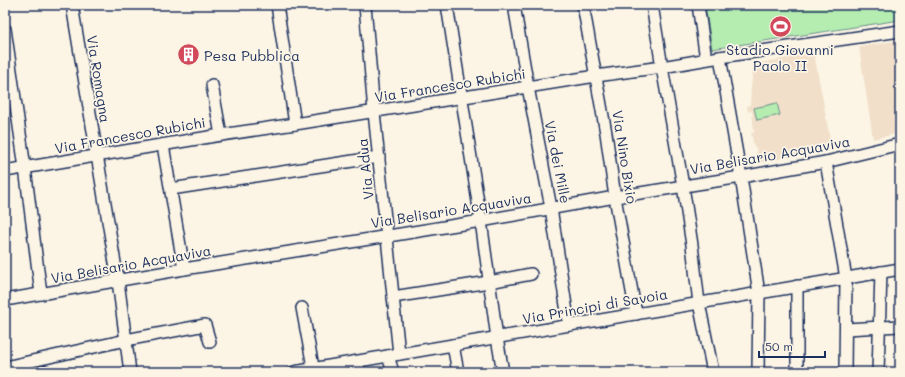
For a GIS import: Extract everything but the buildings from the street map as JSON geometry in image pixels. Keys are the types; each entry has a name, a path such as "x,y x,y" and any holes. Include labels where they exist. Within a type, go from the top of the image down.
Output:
{"street":[{"name":"Via Romagna","path":"72,5 118,281 130,372"},
{"path":"277,5 295,124"},
{"name":"Via Adua","path":"365,5 392,297 393,372"},
{"path":"447,5 503,372"},
{"name":"Via dei Mille","path":"514,5 551,208 570,325"},
{"name":"Via Nino Bixio","path":"583,5 636,314"},
{"path":"652,5 683,186 699,303 713,372"},
{"path":"698,5 706,59"},
{"path":"5,29 41,294"},
{"name":"Via Francesco Rubichi","path":"5,171 221,135 596,76 900,31"},
{"path":"720,57 759,293 758,372"},
{"path":"212,85 221,135"},
{"name":"Via Belisario Acquaviva","path":"5,300 741,177 826,162 900,144"},
{"path":"163,145 184,269"},
{"path":"171,189 379,157"},
{"path":"826,162 846,278 845,372"},
{"name":"Via Principi di Savoia","path":"294,372 358,367 393,355 900,269"},
{"path":"878,372 881,272"},
{"path":"392,297 530,274"},
{"path":"797,286 797,372"},
{"path":"302,308 313,370"},
{"path":"5,367 126,340 205,325 210,342"},
{"path":"846,330 900,326"},
{"path":"453,345 458,372"}],"shaded area":[{"path":"900,40 900,133 873,139 859,47"},
{"path":"814,53 832,149 757,163 756,147 754,147 751,133 754,133 752,111 748,112 747,106 750,105 754,64"}],"green space":[{"name":"Stadio Giovanni Paolo II","path":"705,5 900,5 900,20 712,49"},
{"path":"777,103 780,115 757,120 754,108"}],"place":[{"name":"Stadio Giovanni Paolo II","path":"780,27"},
{"name":"Pesa Pubblica","path":"188,55"}]}
